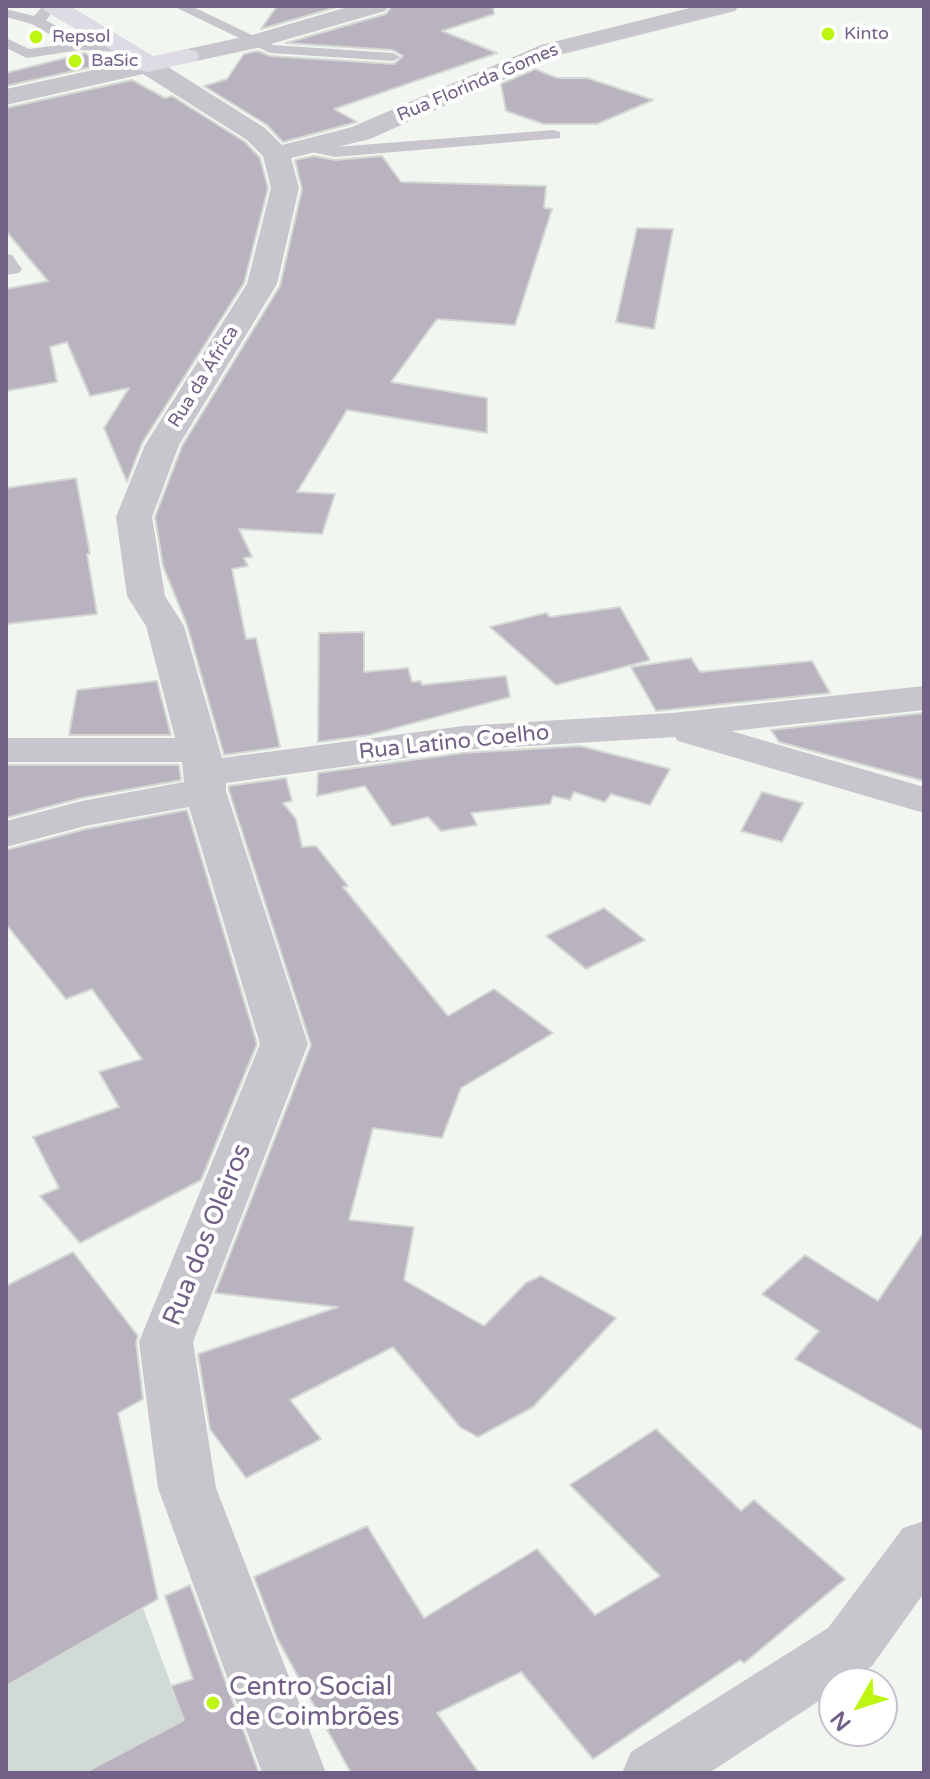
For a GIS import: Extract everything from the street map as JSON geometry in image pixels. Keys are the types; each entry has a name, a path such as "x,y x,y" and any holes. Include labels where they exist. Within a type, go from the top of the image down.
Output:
{"main road":[{"path":"97,6 143,40 148,65 187,56"},
{"path":"47,11 187,56"}],"street":[{"path":"187,56 257,41 377,6"},
{"name":"Rua Florinda Gomes","path":"276,154 361,133 550,50 727,6"},
{"path":"6,97 148,65 256,134 276,154"},
{"name":"Rua da África","path":"203,771 165,626 146,596 134,517 162,445 262,284 285,188 276,154"},
{"name":"Rua Latino Coelho","path":"6,834 82,814 203,771 463,738 672,725 924,698"},
{"path":"672,725 924,800"},
{"path":"6,750 203,771"},
{"name":"Rua dos Oleiros","path":"203,771 284,1044 166,1342 187,1488 294,1773"},
{"path":"654,1773 850,1647 924,1546"}],"lane":[{"path":"180,6 270,49 393,57"},
{"path":"6,13 47,11 80,46"},
{"path":"6,42 27,54 143,40"},
{"path":"308,147 335,152 554,135"},
{"path":"6,259 13,269 6,270"}],"shaded area":[{"path":"143,1608 184,1720 84,1773 6,1773 6,1680"}],"building":[{"path":"277,6 340,6 261,29"},
{"path":"392,6 493,6 494,14 442,31 497,53 334,109 357,122 283,142 267,125 204,86 227,79 244,54 258,51 270,56 394,64 403,56 393,50 286,43 386,14"},
{"path":"85,53 105,64 6,86 6,73"},
{"path":"535,69 557,78 587,78 653,100 597,124 544,124 506,111 501,84"},
{"path":"132,80 165,98 172,96 245,142 260,158 268,188 244,283 142,443 127,482 104,428 129,388 90,396 67,342 50,347 57,382 6,391 6,289 48,281 6,231 6,108"},
{"path":"314,156 335,160 382,156 401,182 546,186 544,208 552,209 515,325 437,319 391,382 487,398 487,433 347,410 297,492 335,494 322,534 239,529 252,557 244,558 248,566 232,569 246,639 256,638 280,747 224,755 187,625 163,566 155,517 182,446 280,286 302,189 295,160"},
{"path":"637,228 673,229 654,329 616,322"},
{"path":"76,478 97,614 6,624 6,488"},
{"path":"620,607 650,660 556,685 490,627 546,613 550,617"},
{"path":"364,632 364,672 408,668 412,682 421,681 422,685 506,676 510,697 369,735 318,742 319,633"},
{"path":"691,658 700,672 812,661 830,693 656,711 631,667"},
{"path":"157,681 171,735 69,735 77,690"},
{"path":"924,713 924,781 779,742 771,730"},
{"path":"580,746 670,769 650,805 611,794 605,802 574,792 570,800 553,796 550,804 471,813 477,825 441,831 428,817 392,826 365,786 317,796 318,773 463,753"},
{"path":"6,765 179,765 181,780 81,798 6,818"},
{"path":"286,778 292,801 283,803 296,819 302,847 316,846 348,886 343,887 448,1016 494,989 553,1033 461,1088 442,1138 373,1128 349,1220 414,1227 404,1280 484,1326 526,1283 541,1276 616,1318 533,1407 478,1437 460,1427 393,1347 290,1400 321,1439 246,1478 210,1429 198,1354 338,1307 215,1293 311,1045 229,791 229,786"},
{"path":"762,792 803,803 782,842 741,831"},
{"path":"187,810 257,1044 201,1180 80,1243 40,1196 59,1188 33,1137 119,1107 99,1072 142,1059 92,989 66,999 6,924 6,850 86,829"},
{"path":"604,908 645,940 586,969 546,936"},
{"path":"924,1232 924,1431 795,1359 819,1331 762,1294 805,1255 878,1301"},
{"path":"73,1252 138,1336 136,1342 143,1399 118,1413 158,1599 6,1686 6,1286"},
{"path":"656,1429 741,1511 754,1500 845,1579 744,1663 740,1660 593,1759 521,1672 437,1713 479,1773 351,1773 277,1638 254,1577 367,1526 424,1618 537,1549 595,1615 660,1576 570,1485"},
{"name":"Centro Social de Coimbrões","path":"190,1585 259,1773 84,1773 184,1720 171,1686 193,1679 165,1596"}],"place":[{"name":"Kinto","path":"828,34"},
{"name":"Repsol","path":"36,37"},
{"name":"BaSic","path":"75,61"},
{"name":"Centro Social de Coimbrões","path":"213,1703"}]}
